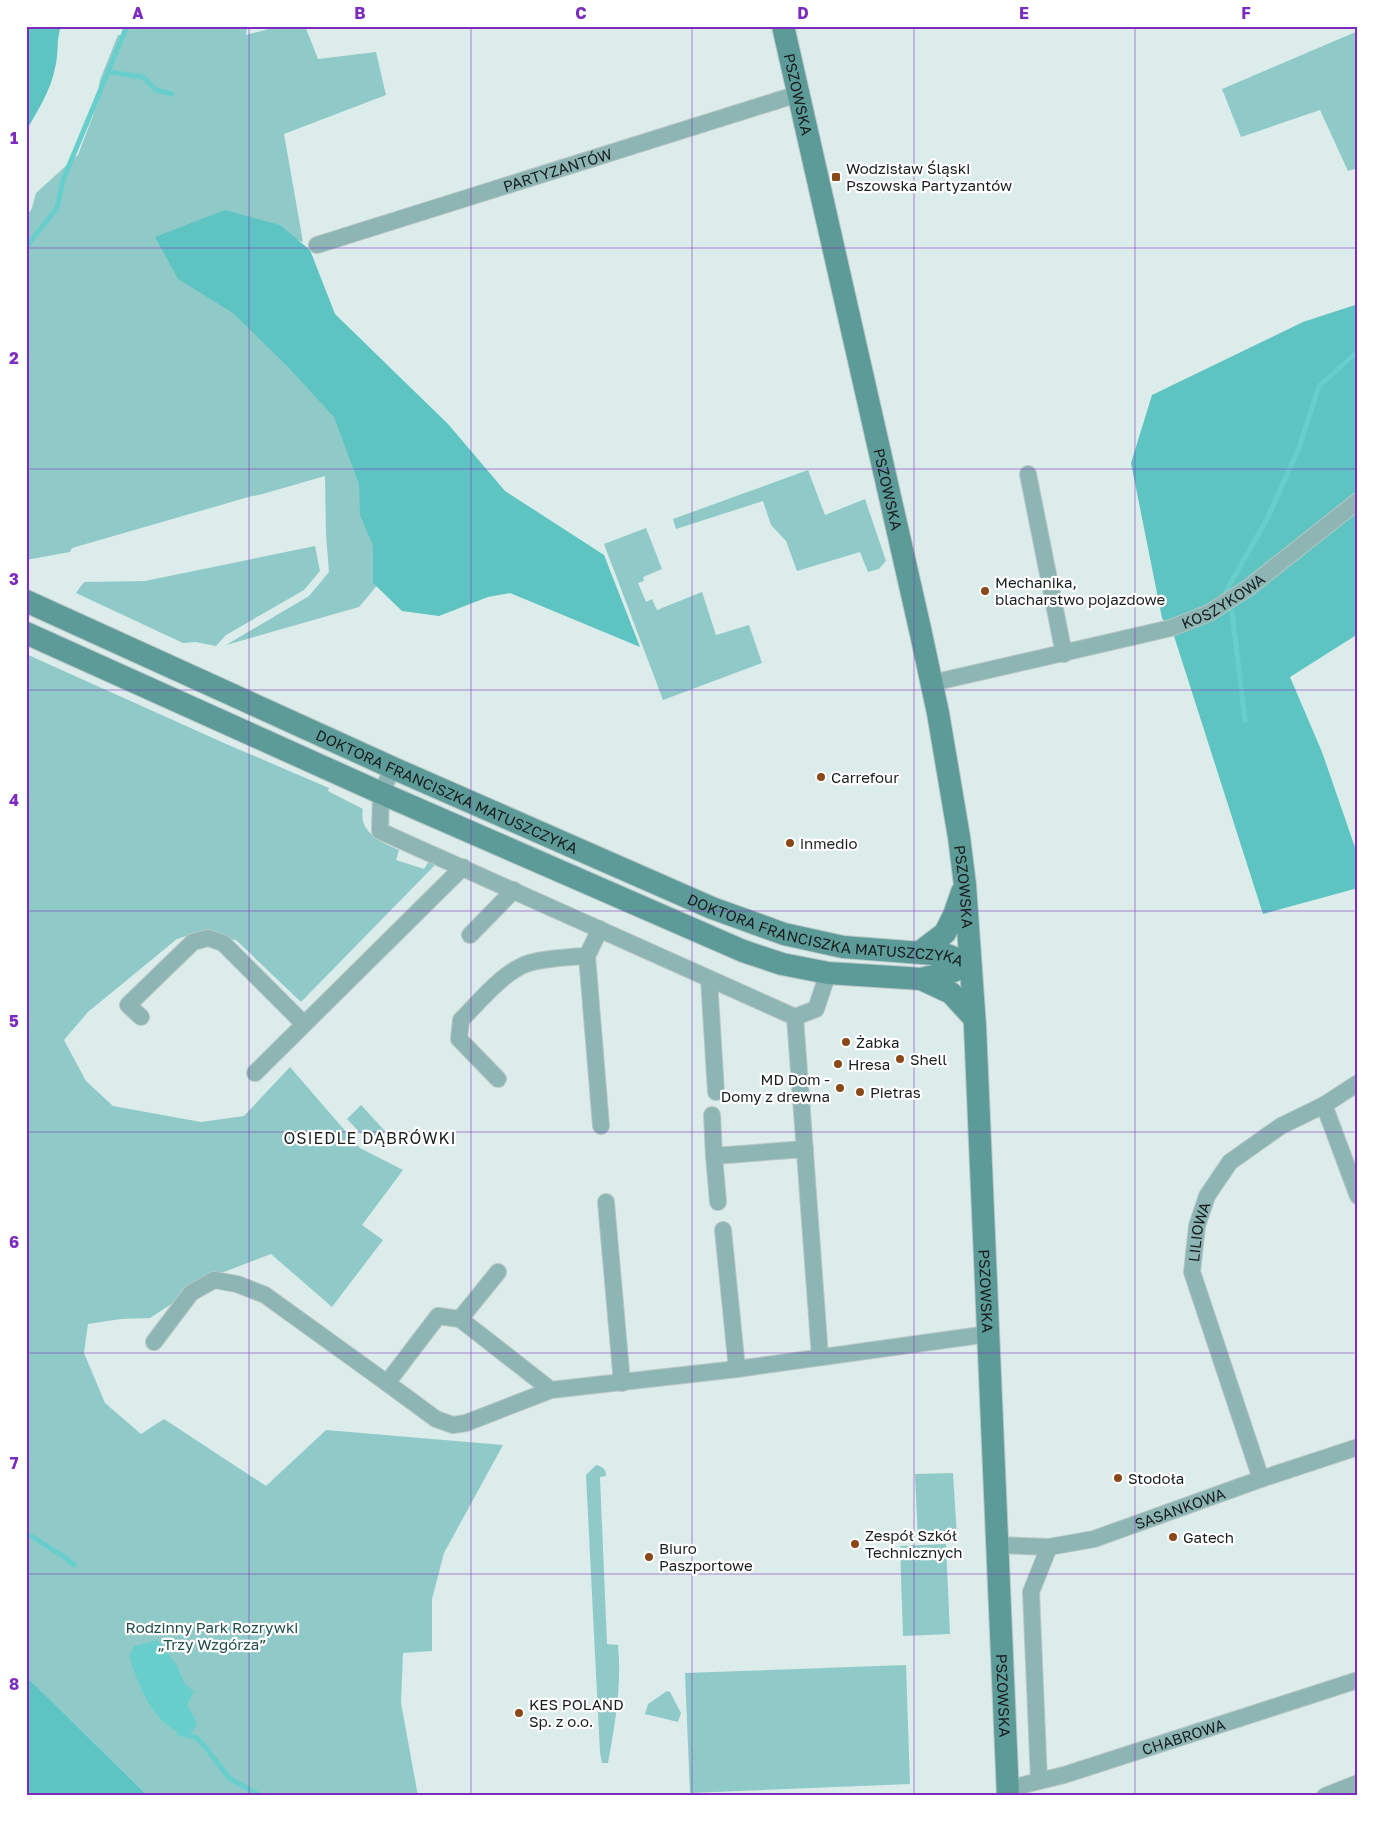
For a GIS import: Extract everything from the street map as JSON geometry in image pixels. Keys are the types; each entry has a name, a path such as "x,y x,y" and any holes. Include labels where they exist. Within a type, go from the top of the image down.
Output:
{"main road":[{"name":"PSZOWSKA","path":"783,26 932,683 959,837 965,885 974,1018 1008,1792"},
{"name":"DOKTORA FRANCISZKA MATUSZCZYKA","path":"26,602 393,768 712,908 775,931 843,947 947,954 970,964"},
{"name":"DOKTORA FRANCISZKA MATUSZCZYKA","path":"26,633 381,793 743,951 782,964 828,973 921,979 951,972 970,964"},
{"path":"920,952 945,933 965,885"},
{"path":"921,979 951,993 974,1018"}],"street":[{"name":"PARTYZANTÓW","path":"317,245 798,94"},
{"path":"1028,474 1064,654"},
{"name":"KOSZYKOWA","path":"932,683 1171,628 1209,613 1248,588 1358,501"},
{"path":"393,768 381,793 380,831 795,1017 816,1009 828,973"},
{"path":"255,1073 463,867"},
{"path":"470,935 514,890"},
{"path":"600,929 587,956 600,1126"},
{"path":"140,1017 128,1005 193,942 208,938 223,943 304,1024"},
{"path":"498,1079 459,1039 461,1020 508,975 528,964 548,959 587,956"},
{"path":"709,979 716,1092"},
{"path":"795,1017 820,1357"},
{"name":"LILIOWA","path":"1261,1479 1192,1272 1197,1226 1207,1196 1230,1162 1281,1126 1324,1105 1358,1083"},
{"path":"1324,1105 1358,1196"},
{"path":"712,1115 718,1202"},
{"path":"714,1156 805,1149"},
{"path":"606,1202 622,1383"},
{"path":"723,1230 737,1369"},
{"path":"460,1319 498,1272"},
{"path":"154,1342 191,1293 214,1280 237,1284 265,1295 436,1419 454,1425 466,1423 551,1390 737,1369 988,1334"},
{"path":"387,1384 438,1316 460,1319 551,1390"},
{"name":"SASANKOWA","path":"997,1545 1049,1547 1094,1539 1261,1479 1358,1447"},
{"path":"1039,1781 1031,1592 1049,1547"},
{"name":"CHABROWA","path":"1008,1792 1358,1680"},
{"path":"1325,1796 1358,1783"}],"green space":[{"path":"129,26 247,26 246,35 280,26 305,26 318,59 376,52 386,95 284,134 303,242 229,217 189,261 334,406 348,432 379,547 380,582 359,607 226,645 309,596 329,572 325,476 72,548 70,552 26,560 26,217 32,208 36,193 78,155 94,113 100,80 118,35 125,35"},
{"path":"1358,31 1358,168 1348,171 1320,110 1241,137 1222,89"},
{"path":"808,470 825,515 865,499 886,561 879,569 868,572 860,552 797,571 786,541 771,525 763,501 676,529 673,519"},
{"path":"646,528 662,569 643,577 644,581 638,583 646,602 652,599 657,610 702,592 716,635 749,625 762,663 663,700 604,544"},
{"path":"315,546 320,571 304,590 226,635 216,646 196,642 183,643 76,593 84,582 145,581"},
{"name":"Rodzinny Park Rozrywki „Trzy Wzgórza”","path":"26,654 329,788 328,791 363,809 362,817 367,830 378,840 399,850 396,860 424,869 429,861 436,864 301,1002 236,940 208,936 207,930 205,930 177,939 88,1012 64,1040 86,1081 113,1106 201,1122 244,1116 290,1067 360,1148 403,1170 362,1225 383,1240 332,1307 271,1254 216,1275 150,1318 121,1319 88,1324 84,1353 105,1403 141,1434 164,1419 266,1486 326,1430 503,1445 444,1553 432,1599 432,1651 403,1653 401,1703 418,1796 148,1796 31,1681 26,1681"},
{"path":"361,1105 385,1131 371,1144 347,1119"},
{"path":"596,1465 604,1469 606,1474 606,1476 600,1477 607,1644 618,1645 619,1660 617,1704 608,1763 602,1763 600,1753 586,1475"},
{"path":"953,1473 957,1537 918,1539 915,1474"},
{"path":"946,1544 950,1634 903,1636 900,1546"},
{"path":"906,1665 910,1784 690,1793 685,1673"},
{"path":"667,1691 670,1692 681,1713 678,1722 645,1714 648,1704"}],"shaded area":[{"path":"26,26 61,26 53,76 43,101 26,131"},
{"path":"225,210 280,225 310,250 335,314 448,424 505,491 604,555 640,647 510,593 488,597 439,616 402,611 373,583 373,546 360,515 359,484 334,417 286,365 233,313 178,279 155,237"},
{"path":"1358,304 1358,634 1290,677 1322,752 1358,856 1358,888 1263,914 1174,636 1162,618 1131,463 1152,395 1303,322"},
{"path":"157,1640 177,1665 184,1683 194,1692 187,1705 197,1723 194,1730 189,1734 177,1731 157,1715 149,1704 132,1666 129,1655 135,1646"},
{"path":"26,1681 31,1681 148,1796 26,1796"}],"waterway":[{"path":"26,247 57,208 63,180 127,26"},
{"path":"109,72 143,77 156,90 172,94"},
{"path":"1226,591 1267,519 1299,448 1319,386 1358,351"},
{"path":"1232,612 1245,720"},
{"path":"26,1533 74,1565"},
{"path":"179,1733 197,1738 229,1778 261,1796"}],"place":[{"name":"Wodzisław Śląski Pszowska Partyzantów","path":"836,177"},
{"name":"Mechanika, blacharstwo pojazdowe","path":"985,591"},
{"name":"Carrefour","path":"821,777"},
{"name":"inmedio","path":"790,843"},
{"name":"Żabka","path":"846,1042"},
{"name":"Shell","path":"900,1059"},
{"name":"Hresa","path":"838,1064"},
{"name":"MD Dom - Domy z drewna","path":"840,1088"},
{"name":"Pietras","path":"860,1092"},
{"name":"Stodoła","path":"1118,1478"},
{"name":"Gatech","path":"1173,1537"},
{"name":"Zespół Szkół Technicznych","path":"855,1544"},
{"name":"Biuro Paszportowe","path":"649,1557"},
{"name":"KES POLAND Sp. z o.o.","path":"519,1713"}],"district":[{"name":"OSIEDLE DĄBRÓWKI","path":"370,1138"}]}
